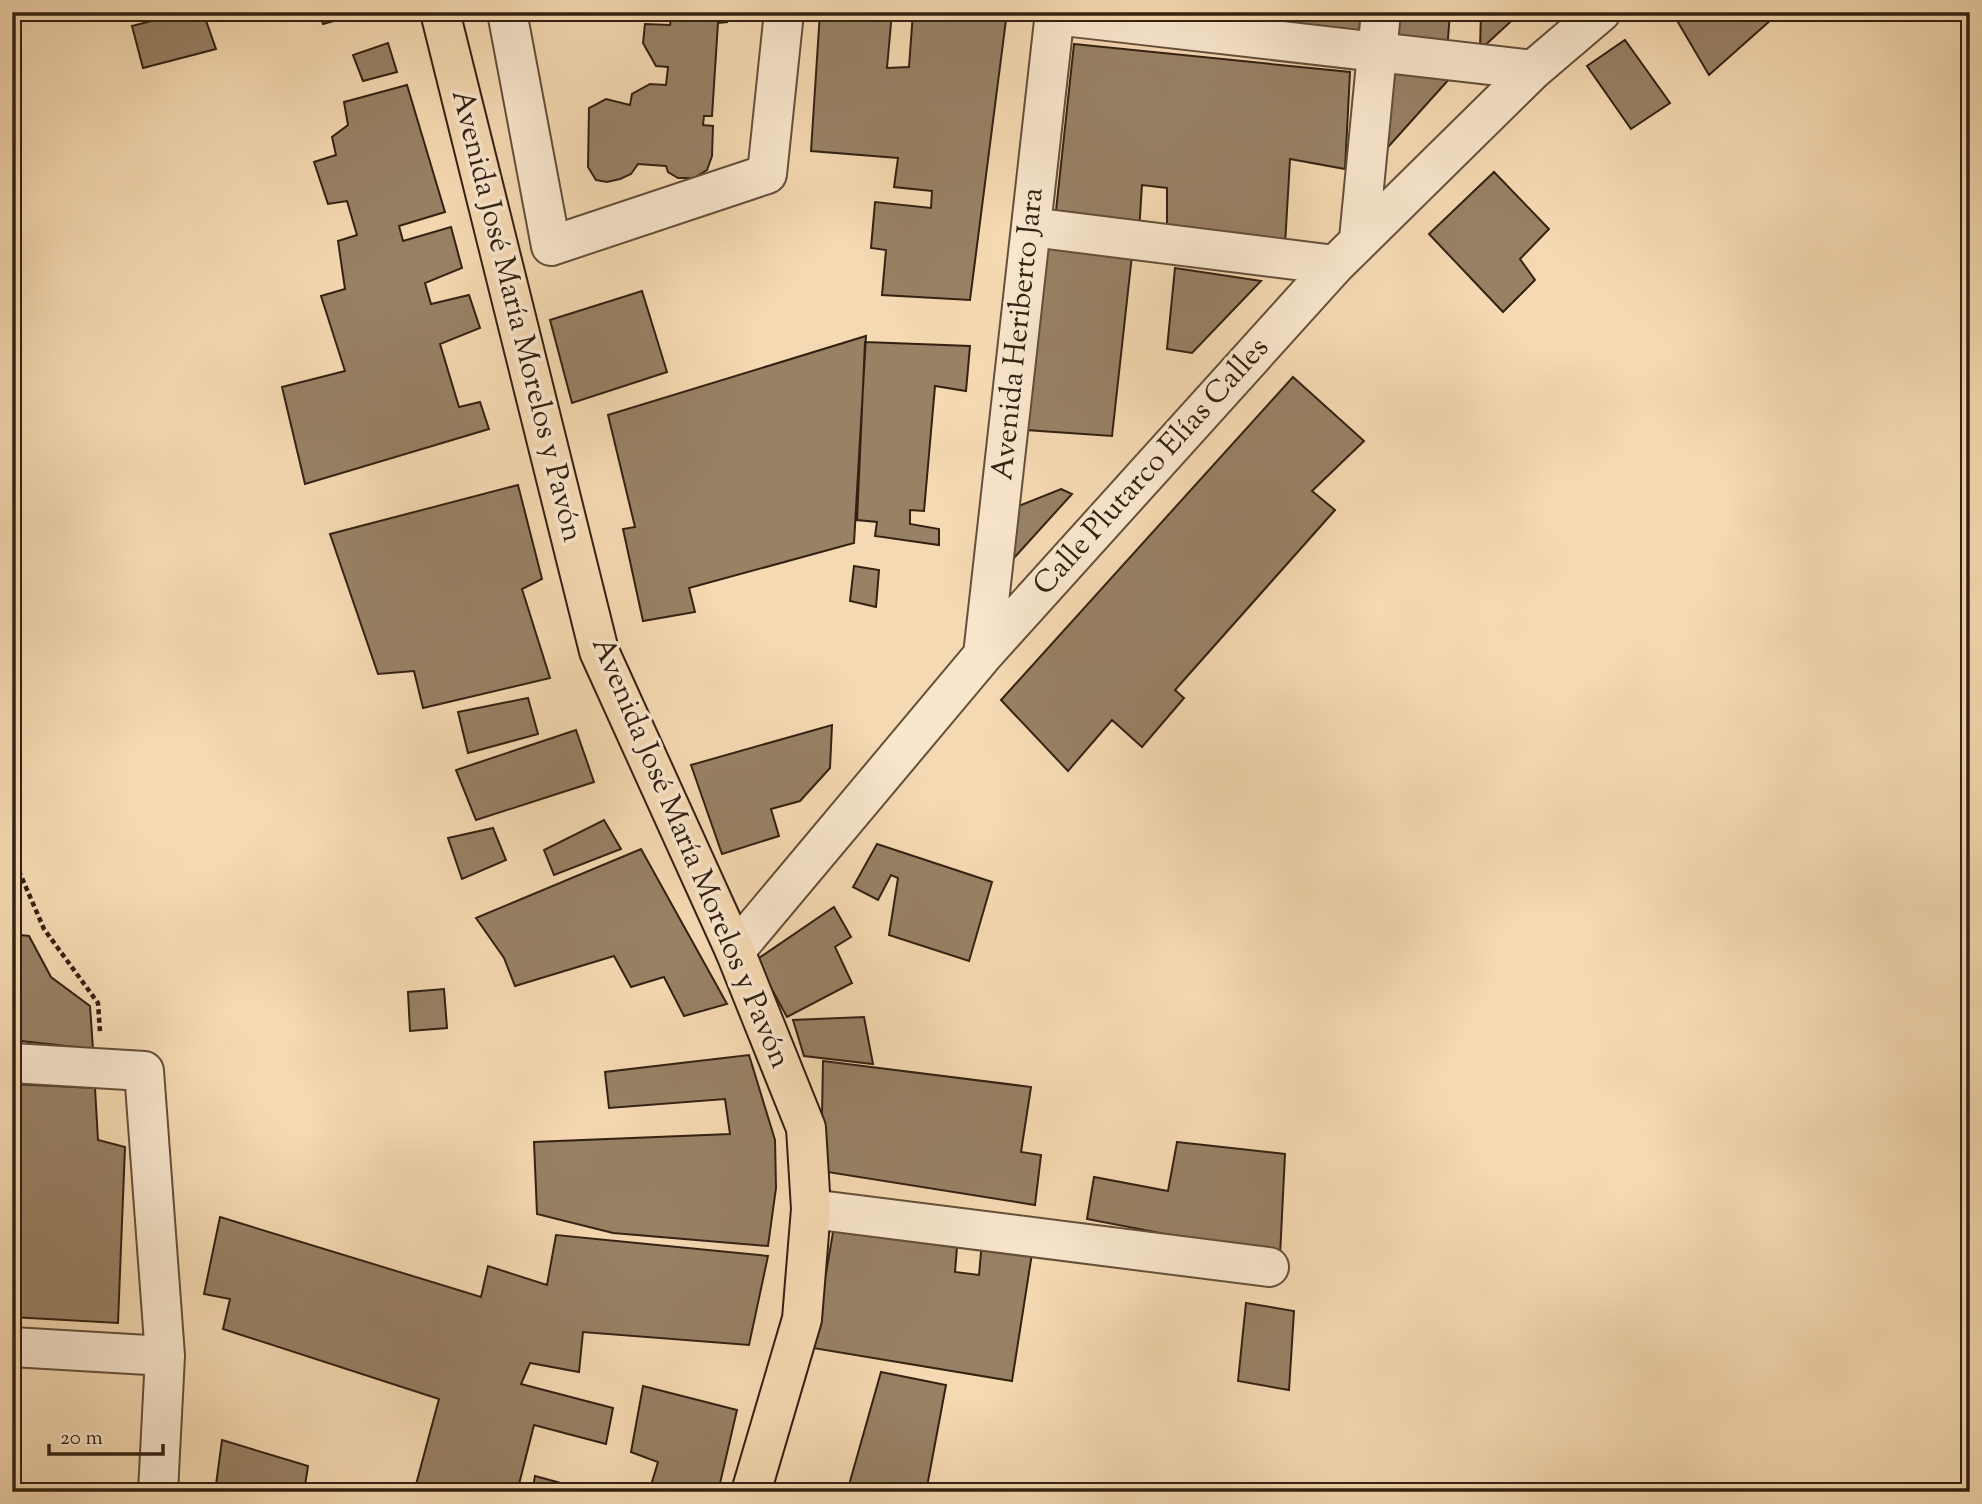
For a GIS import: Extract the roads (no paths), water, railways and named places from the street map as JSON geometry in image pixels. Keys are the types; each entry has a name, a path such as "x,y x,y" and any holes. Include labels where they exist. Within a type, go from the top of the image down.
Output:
{"main road":[{"name":"Avenida José María Morelos y Pavón","path":"440,12 599,651 735,951 806,1128 811,1209 802,1319 751,1492"}],"street":[{"path":"507,12 551,246 767,174 784,12"},
{"path":"1031,227 1347,252 1381,12"},
{"name":"Calle Plutarco Elías Calles","path":"735,951 983,655 1347,252 1533,70 1601,12"},
{"path":"1055,13 1533,70"},
{"name":"Avenida Heriberto Jara","path":"983,655 1055,13"},
{"path":"12,1063 144,1071 165,1356 158,1492"},
{"path":"811,1209 1269,1267"},
{"path":"12,1348 165,1356"}]}
